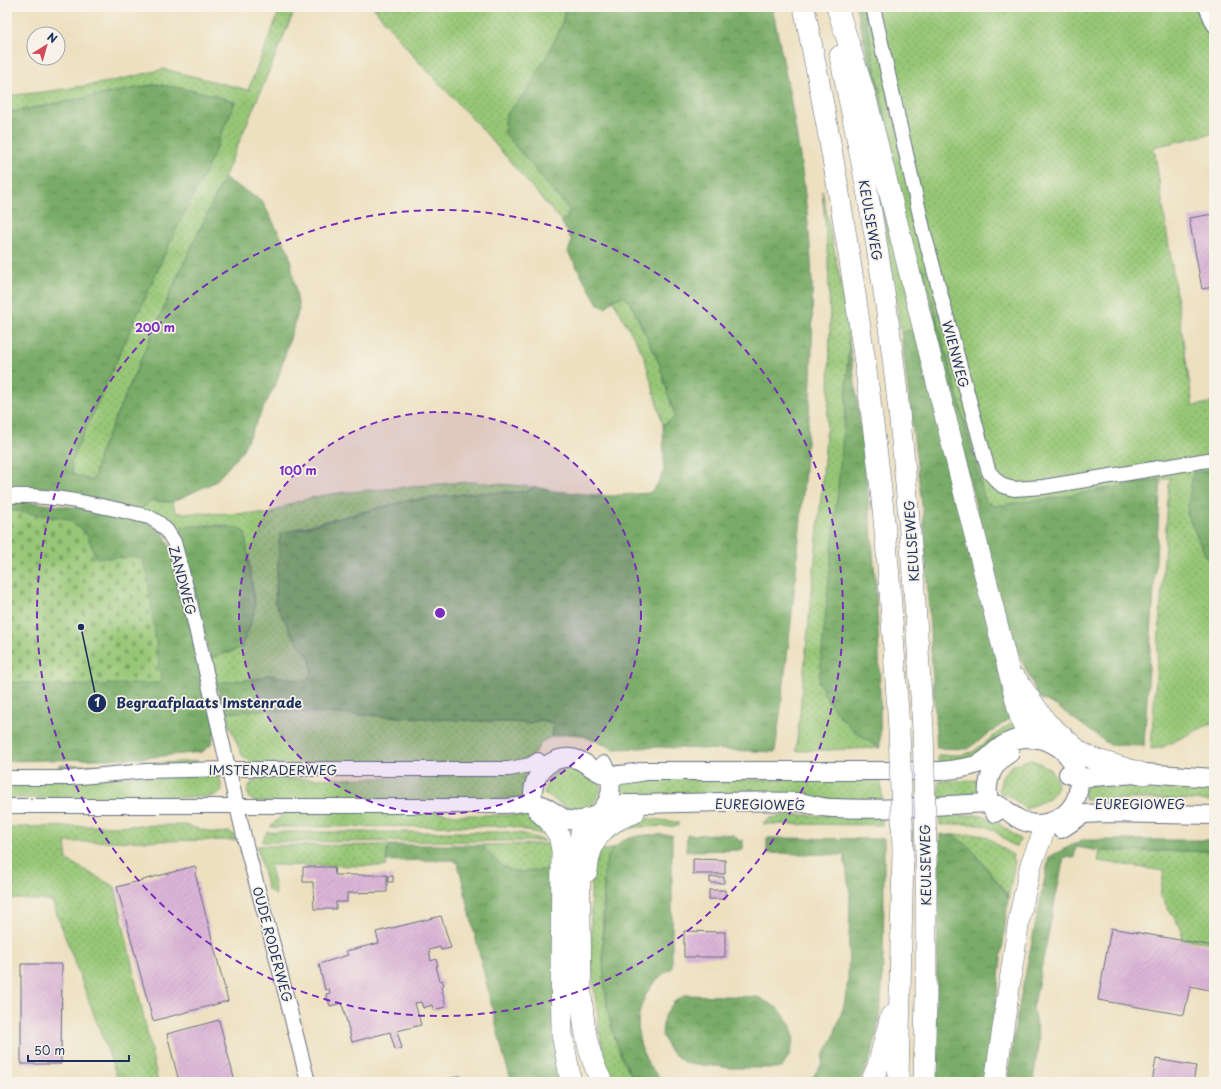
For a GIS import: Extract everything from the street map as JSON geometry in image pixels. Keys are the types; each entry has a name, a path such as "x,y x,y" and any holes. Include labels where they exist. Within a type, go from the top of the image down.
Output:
{"highway":[{"name":"KEULSEWEG","path":"804,7 828,120 847,238 876,449 890,602 899,729 903,851 898,1082"},
{"name":"KEULSEWEG","path":"829,7 852,115 875,236 892,350 909,517 923,729 926,850 926,996 924,1082"},
{"path":"837,7 867,102 1020,716 1026,729 1033,738"},
{"path":"1009,669 1046,722 1080,752 1092,758 1144,774"},
{"path":"579,894 587,879 590,852 602,832 619,818 634,813"},
{"path":"542,814 559,836 562,850 560,966 562,1034 571,1082"},
{"path":"595,815 583,826 579,840 579,894 583,1012 590,1053 602,1082"},
{"path":"1019,920 1035,880 1049,826"},
{"path":"995,1082 1019,920 1016,877 1049,826"},
{"path":"871,1082 877,1069 901,981"}],"main road":[{"path":"1033,738 1055,745 1072,771 1077,795 1049,826 1008,827 993,809 988,782 992,762 1010,741 1033,738"},
{"path":"538,760 553,749 571,746 589,751 606,769 611,782 610,798 595,815 578,821 567,820 550,808 542,814 533,795 536,780 544,767 557,759 565,758 581,760 600,773 606,769 646,771 941,771 992,762 1008,754 1030,748 1046,752 1059,760 1072,771"},
{"name":"EUREGIOWEG","path":"1072,771 1082,766 1144,774 1214,778"},
{"path":"1049,826 1036,815 1054,808 1062,801 1068,788 1072,771"},
{"name":"EUREGIOWEG","path":"595,815 612,805 622,804 799,802 832,808 943,807 988,812 993,809"},
{"name":"EUREGIOWEG","path":"1049,826 1088,803 1214,804"},
{"path":"634,813 799,812 832,808"},
{"name":"EUREGIOWEG","path":"1049,826 1084,814 1214,815"}],"street":[{"name":"WIENWEG","path":"873,7 924,233 984,459 992,477 1008,488 1043,487 1214,460"},
{"path":"1206,7 1214,25"},
{"name":"ZANDWEG","path":"7,496 39,496 80,501 149,518 159,523 167,531 174,542 189,598 238,806"},
{"name":"IMSTENRADERWEG","path":"7,778 70,778 146,771 229,769 509,769 530,765 538,760"},
{"path":"7,806 507,806 542,814"},
{"name":"OUDE RODERWEG","path":"238,806 246,845 276,952 308,1082"}],"green space":[{"path":"281,7 296,7 224,178 175,282 99,455 95,475 91,481 72,474 71,465 76,450 179,223 207,169 235,102 210,94 157,84 7,113 7,96 109,82 164,69 248,90"},
{"path":"373,7 567,7 559,32 531,85 506,115 504,132 569,210 567,218 561,221 483,130 416,59"},
{"path":"567,7 772,7 800,155 812,276 810,400 806,462 794,591 775,752 658,747 614,749 581,735 568,734 551,737 554,723 540,720 530,723 500,722 261,710 224,713 216,683 257,679 268,675 306,681 312,672 310,659 293,636 275,603 280,534 406,501 471,493 525,492 536,487 554,491 607,496 649,493 657,485 664,470 663,425 675,417 659,363 631,304 624,296 613,300 606,308 598,304 568,252 572,241 561,221 567,218 569,210 504,132 506,115 531,85 559,32"},
{"path":"856,7 863,7 886,123 885,136"},
{"path":"863,7 1197,7 1214,47 1214,133 1154,147 1193,406 1214,402 1214,470 1193,473 1187,514 1214,574 1214,722 1161,748 1151,749 1169,484 1171,478 1049,499 995,506 989,504 985,500 928,285 923,270 913,263 885,136 886,123"},
{"path":"157,84 210,94 235,102 207,169 179,223 76,450 71,465 73,474 91,481 95,475 99,455 175,282 224,178 262,201 289,252 299,309 277,381 241,453 215,482 172,502 150,501 139,511 7,493 7,113"},
{"path":"870,132 917,329 901,333"},
{"path":"822,190 842,289 849,340 846,405 823,692 835,710 854,731 880,748 796,751 822,487 829,396 830,324 828,260"},
{"path":"913,263 923,270 928,285 985,500 989,504 995,506 1049,499 1161,479 1144,746 1110,745 1055,705 1039,698 1009,633"},
{"path":"624,296 631,304 659,363 675,417 663,425 644,356 613,300"},
{"path":"917,329 1015,715 967,749 937,748 923,514 901,333"},
{"path":"849,340 868,493 876,595 879,646 880,748 852,728 836,712 829,702 819,681 846,405"},
{"path":"1214,470 1214,574 1187,514 1193,473"},
{"path":"472,482 536,487 525,492 471,493 406,501 294,529 293,636 310,659 312,672 306,681 268,675 257,679 216,683 210,658 234,651 250,626 255,606 245,533 231,527 206,525 182,527 180,535 162,518 153,514 139,511 150,501 172,502 177,513 271,514 297,502 327,495"},
{"path":"7,500 137,514 164,534 172,553 216,730 211,745 202,752 142,758 7,761 7,682 75,686 96,558 86,532 68,519 15,511 7,512"},
{"path":"15,511 68,519 86,532 96,558 140,557 147,572 161,683 51,686 32,683 7,682 7,512"},
{"path":"205,525 238,528 245,533 255,606 250,626 241,648 210,658 180,535 182,527"},
{"path":"261,710 530,723 540,720 554,723 551,737 541,742 534,754 524,760 514,763 253,764 242,755 224,713"},
{"path":"1015,720 1022,730 970,761 938,762 938,755 961,755 973,752"},
{"path":"1029,760 1048,769 1056,779 1057,786 1055,792 1049,798 1026,809 1009,796 1000,793 1000,786 1001,780 1007,770 1017,764"},
{"path":"198,761 191,765 67,774 58,771 59,765 129,765"},
{"path":"564,769 576,770 601,784 598,796 587,808 581,810 569,809 544,794 546,785 550,778"},
{"path":"530,770 526,798 418,801 255,802 250,799 247,791 251,783 259,779 419,778"},
{"path":"217,775 220,779 222,790 216,795 210,797 7,798 7,782 137,776"},
{"path":"620,780 881,780 882,800 618,799"},
{"path":"982,780 984,797 939,799 939,781"},
{"path":"1153,782 1214,787 1214,801 1167,799 1085,799 1084,785"},
{"path":"421,810 457,815 526,815 533,818 548,836 510,826 270,827 283,814 283,811"},
{"path":"789,815 882,816 882,825 764,824 764,822 771,818"},
{"path":"975,815 991,818 1020,839 1017,848 992,829 980,825 940,825 939,816"},
{"path":"642,818 678,822 678,826 636,827 622,832 606,842 604,836"},
{"path":"184,825 215,833 229,832 233,834 236,840 65,842 67,860 115,887 158,1082 119,1082 52,901 13,899 13,875 7,875 7,827"},
{"path":"267,832 509,832 524,834 546,841 262,842"},
{"path":"940,834 955,837 969,846 1006,893 1008,899 987,1082 934,1082"},
{"path":"978,834 992,840 1013,855 1012,861 1015,861 1008,899 1006,893 980,859 956,838 947,835"},
{"path":"672,835 672,968 660,977 651,987 644,999 638,1025 639,1039 643,1053 650,1066 665,1082 636,1082 625,1064 617,1045 607,1006 603,966 604,885 606,862 612,850 618,844 632,837"},
{"path":"687,835 734,835 740,841 743,840 743,850 686,851"},
{"path":"767,838 884,839 881,1000 872,1051 867,1067 859,1082 809,1082 822,1064 823,1056 833,1038 844,1005 848,981 850,894 844,855 767,853"},
{"path":"1082,840 1214,840 1214,851 1100,851 1076,847 1074,858 1064,857 1033,1009 1039,1039 1033,1082 1007,1082 1016,1021 1049,857"},
{"path":"550,844 552,846 557,868 522,872 507,869 500,864 482,845"},
{"path":"391,845 387,851 386,866 270,865 276,895 268,890 257,846"},
{"path":"391,845 482,845 500,864 507,869 522,872 557,868 565,1082 512,1082 504,1058 458,863 453,860 386,861 387,851"},
{"path":"617,846 608,860 604,877 603,970 608,1009 617,1046 625,1064 636,1082 613,1082 606,1066 601,1043 591,963 591,876 600,850 609,850"},
{"path":"1100,851 1214,851 1214,943 1181,939 1182,930 1160,895 1164,871 1098,861"},
{"path":"686,995 758,997 779,1009 790,1024 794,1037 790,1053 782,1068 732,1068 685,1063 670,1051 662,1035 664,1016 674,1002"}],"building":[{"path":"1214,214 1214,287 1202,289 1189,218"},
{"path":"1210,294 1214,294 1214,309 1213,309"},
{"path":"693,859 725,860 725,874 693,874"},
{"path":"195,866 197,872 195,873 228,1001 153,1021 117,887"},
{"path":"303,867 334,867 335,875 387,875 387,892 347,893 347,902 336,902 336,909 314,909 313,882 303,882"},
{"path":"388,876 393,876 393,882 388,882"},
{"path":"710,877 724,877 724,883 710,883"},
{"path":"709,890 725,890 725,899 709,899"},
{"path":"441,916 451,948 441,950 440,947 429,950 431,961 436,959 438,966 436,966 440,981 442,980 444,985 441,986 446,1007 433,1010 432,1005 423,1008 421,1002 415,1003 421,1025 397,1031 402,1048 395,1050 390,1032 352,1042 342,1003 330,1006 326,994 330,993 329,989 325,990 319,964 348,955 346,951 379,943 376,932"},
{"path":"1111,928 1214,946 1214,991 1190,986 1184,1015 1098,1000"},
{"path":"684,931 725,932 725,957 684,957"},
{"path":"21,964 62,964 61,1064 21,1064"},
{"path":"219,1020 235,1082 179,1082 167,1034"},
{"path":"1156,1059 1196,1066 1193,1082 1152,1082"},
{"path":"460,1076 462,1082 440,1082 440,1081"}],"place":[{"name":"Begraafplaats Imstenrade","path":"81,627"}]}
